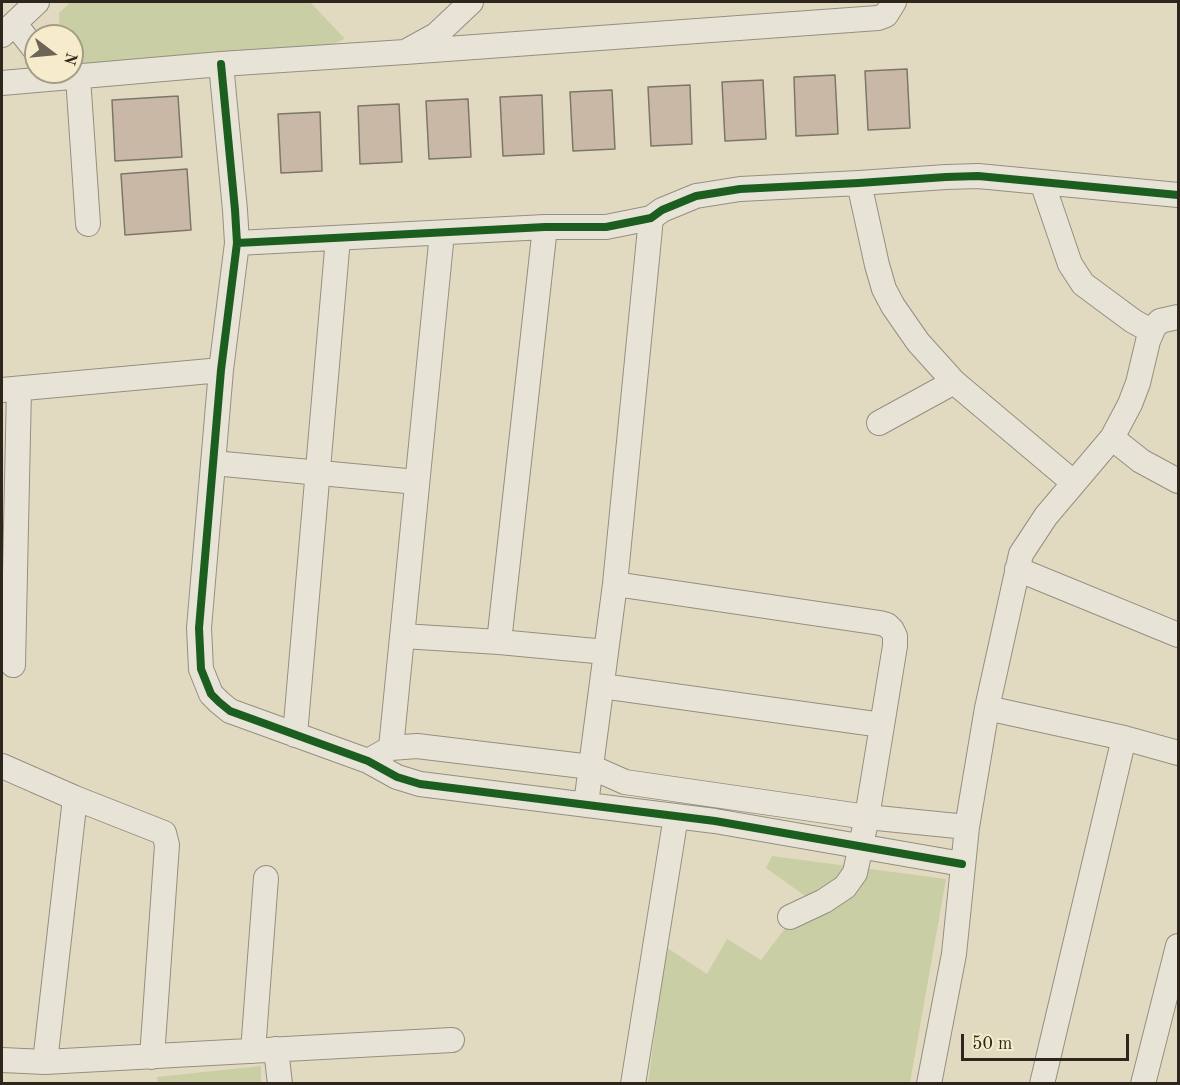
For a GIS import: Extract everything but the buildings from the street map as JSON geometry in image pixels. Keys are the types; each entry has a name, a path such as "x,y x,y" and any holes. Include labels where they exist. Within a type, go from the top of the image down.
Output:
{"street":[{"path":"24,42 8,29 37,2"},
{"path":"405,52 436,34 471,2"},
{"path":"84,74 878,18 886,15 894,2"},
{"path":"221,64 236,210 237,243 221,369 199,627 201,669 211,694 230,711 368,761 397,777 420,784 715,821 962,864"},
{"path":"2,83 24,80"},
{"path":"64,84 88,224"},
{"path":"237,243 442,232 606,227 651,218 662,210 696,196 740,189 946,177 978,176 1179,195"},
{"path":"1042,182 1066,256 1083,284 1151,332"},
{"path":"859,183 884,289 918,342 954,382 1074,483"},
{"path":"586,804 615,584 651,218"},
{"path":"499,642 545,228"},
{"path":"391,748 442,232"},
{"path":"295,735 338,238"},
{"path":"929,1083 954,954 962,864 987,708 1021,554 1046,516 1112,438 1138,383 1151,332 1160,321 1179,318"},
{"path":"13,665 10,389 221,369"},
{"path":"879,423 954,382"},
{"path":"1112,438 1141,461 1179,481"},
{"path":"213,463 417,482"},
{"path":"1017,569 1179,635"},
{"path":"615,584 887,625 895,636 867,817 855,873 845,887 824,901 790,917"},
{"path":"403,636 606,652"},
{"path":"603,686 882,725"},
{"path":"987,708 1124,738 1179,753"},
{"path":"1042,1083 1124,738"},
{"path":"368,761 391,748 417,746 591,767 626,782 867,817 967,827"},
{"path":"2,766 164,833 166,845 152,1057"},
{"path":"45,1062 75,798"},
{"path":"633,1083 676,816"},
{"path":"253,1051 266,878"},
{"path":"1143,1083 1179,946"},
{"path":"2,1060 45,1062 452,1040"},
{"path":"276,1049 280,1083"}],"green space":[{"path":"71,2 310,2 345,39 316,51 85,65 84,24 59,24 59,13"},
{"path":"772,856 946,879 910,1083 648,1084 666,947 707,974 727,939 761,960 808,898 766,868"},
{"path":"261,1066 261,1083 158,1083 157,1077"}],"cycle path":[{"path":"221,64 237,243 221,370 199,628 201,669 211,694 230,711 368,761 397,777 420,784 715,821 962,864"},
{"path":"237,243 545,227 606,227 651,218 662,210 696,196 740,189 946,177 978,176 1178,195"}]}
